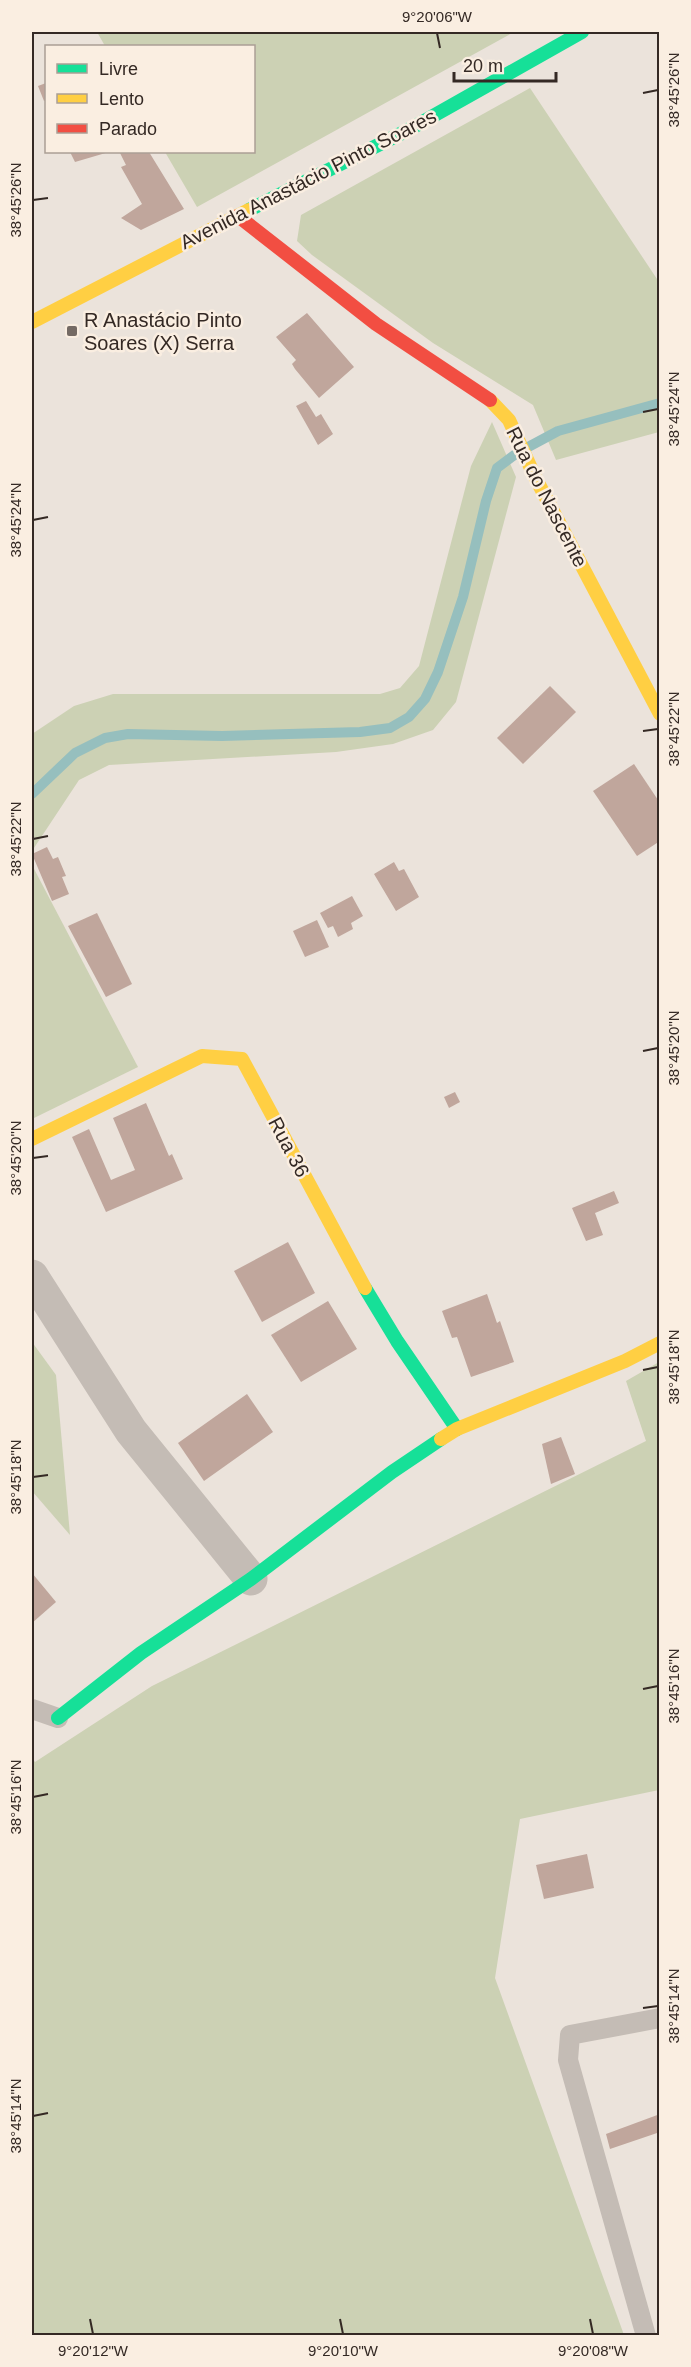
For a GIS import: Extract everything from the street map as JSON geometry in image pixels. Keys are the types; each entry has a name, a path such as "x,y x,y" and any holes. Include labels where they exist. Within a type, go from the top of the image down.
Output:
{"street":[{"name":"Avenida Anastácio Pinto Soares","path":"32,322 110,279 410,129 582,32"},
{"name":"Rua do Nascente","path":"238,216 376,324 490,400 509,420 535,477 660,714"},
{"name":"Rua 36","path":"32,1139 202,1056 242,1059 370,1296 418,1376 457,1429"},
{"path":"32,1276 131,1431 251,1579"},
{"path":"58,1718 141,1653 251,1579 392,1472 457,1429 625,1361 660,1343"}],"lane":[{"path":"32,1708 58,1718"},
{"path":"646,2336 568,2060 570,2036 660,2018"}],"green space":[{"path":"97,32 514,32 197,207 166,153 255,153 255,45 104,45"},
{"path":"530,88 659,282 659,432 556,460 533,405 433,343 312,255 297,241 301,215"},
{"path":"492,422 516,477 456,702 433,730 393,744 336,752 109,765 79,780 32,851 32,734 74,706 113,694 380,694 400,688 419,666 471,466"},
{"path":"32,865 138,1067 32,1119"},
{"path":"32,1342 56,1375 70,1535 32,1491"},
{"path":"659,1362 659,1790 520,1819 495,1978 624,2335 32,2335 32,1758 35,1762 152,1686 646,1441 626,1381"}],"building":[{"path":"45,83 44,101 38,86"},
{"path":"70,153 106,153 75,162"},
{"path":"120,153 150,153 184,209 141,230 121,218 142,204 121,167 126,165"},
{"path":"307,313 354,367 319,398 295,369 292,364 296,360 276,337"},
{"path":"306,401 316,417 321,414 333,434 318,445 296,406"},
{"path":"550,686 576,712 523,764 497,738"},
{"path":"634,764 660,803 660,841 637,856 593,791"},
{"path":"47,847 53,859 58,857 66,876 62,877 69,894 52,901 32,854"},
{"path":"394,862 399,871 404,869 419,897 396,911 374,874"},
{"path":"352,896 363,916 351,923 353,929 338,937 333,926 328,928 320,913"},
{"path":"97,913 132,984 106,997 68,926"},
{"path":"317,920 329,947 305,957 293,931"},
{"path":"455,1092 460,1102 449,1108 444,1097"},
{"path":"146,1103 169,1156 172,1154 183,1179 106,1212 72,1137 89,1129 111,1180 135,1170 113,1118"},
{"path":"614,1191 619,1203 595,1213 603,1235 586,1241 572,1208"},
{"path":"288,1242 315,1293 262,1322 234,1271"},
{"path":"487,1294 497,1323 500,1321 514,1362 471,1377 457,1337 452,1338 442,1311"},
{"path":"328,1301 357,1349 301,1382 271,1335"},
{"path":"247,1394 273,1432 204,1481 178,1443"},
{"path":"561,1437 575,1474 551,1484 542,1444"},
{"path":"32,1573 56,1602 32,1623"},
{"path":"587,1854 594,1888 544,1899 536,1865"},
{"path":"660,2114 660,2132 610,2149 606,2134"}],"waterway":[{"path":"32,794 75,753 105,738 128,734 222,736 360,732 390,728 409,717 425,699 438,672 463,597 486,501 497,468 517,453 558,431 660,403"}],"traffic: fast":[{"path":"249,210 410,129 582,32"},
{"path":"365,1288 397,1341 457,1429"},
{"path":"58,1718 141,1653 251,1579 392,1472 441,1439"}],"traffic: slow":[{"path":"32,322 249,210"},
{"path":"490,400 509,420 535,477 660,714"},
{"path":"32,1139 202,1056 242,1059 365,1288"},
{"path":"441,1439 457,1429 625,1361 660,1343"}],"traffic: jam":[{"path":"238,216 376,324 490,400"}],"place":[{"name":"R Anastácio Pinto Soares (X) Serra","path":"72,331"}]}
